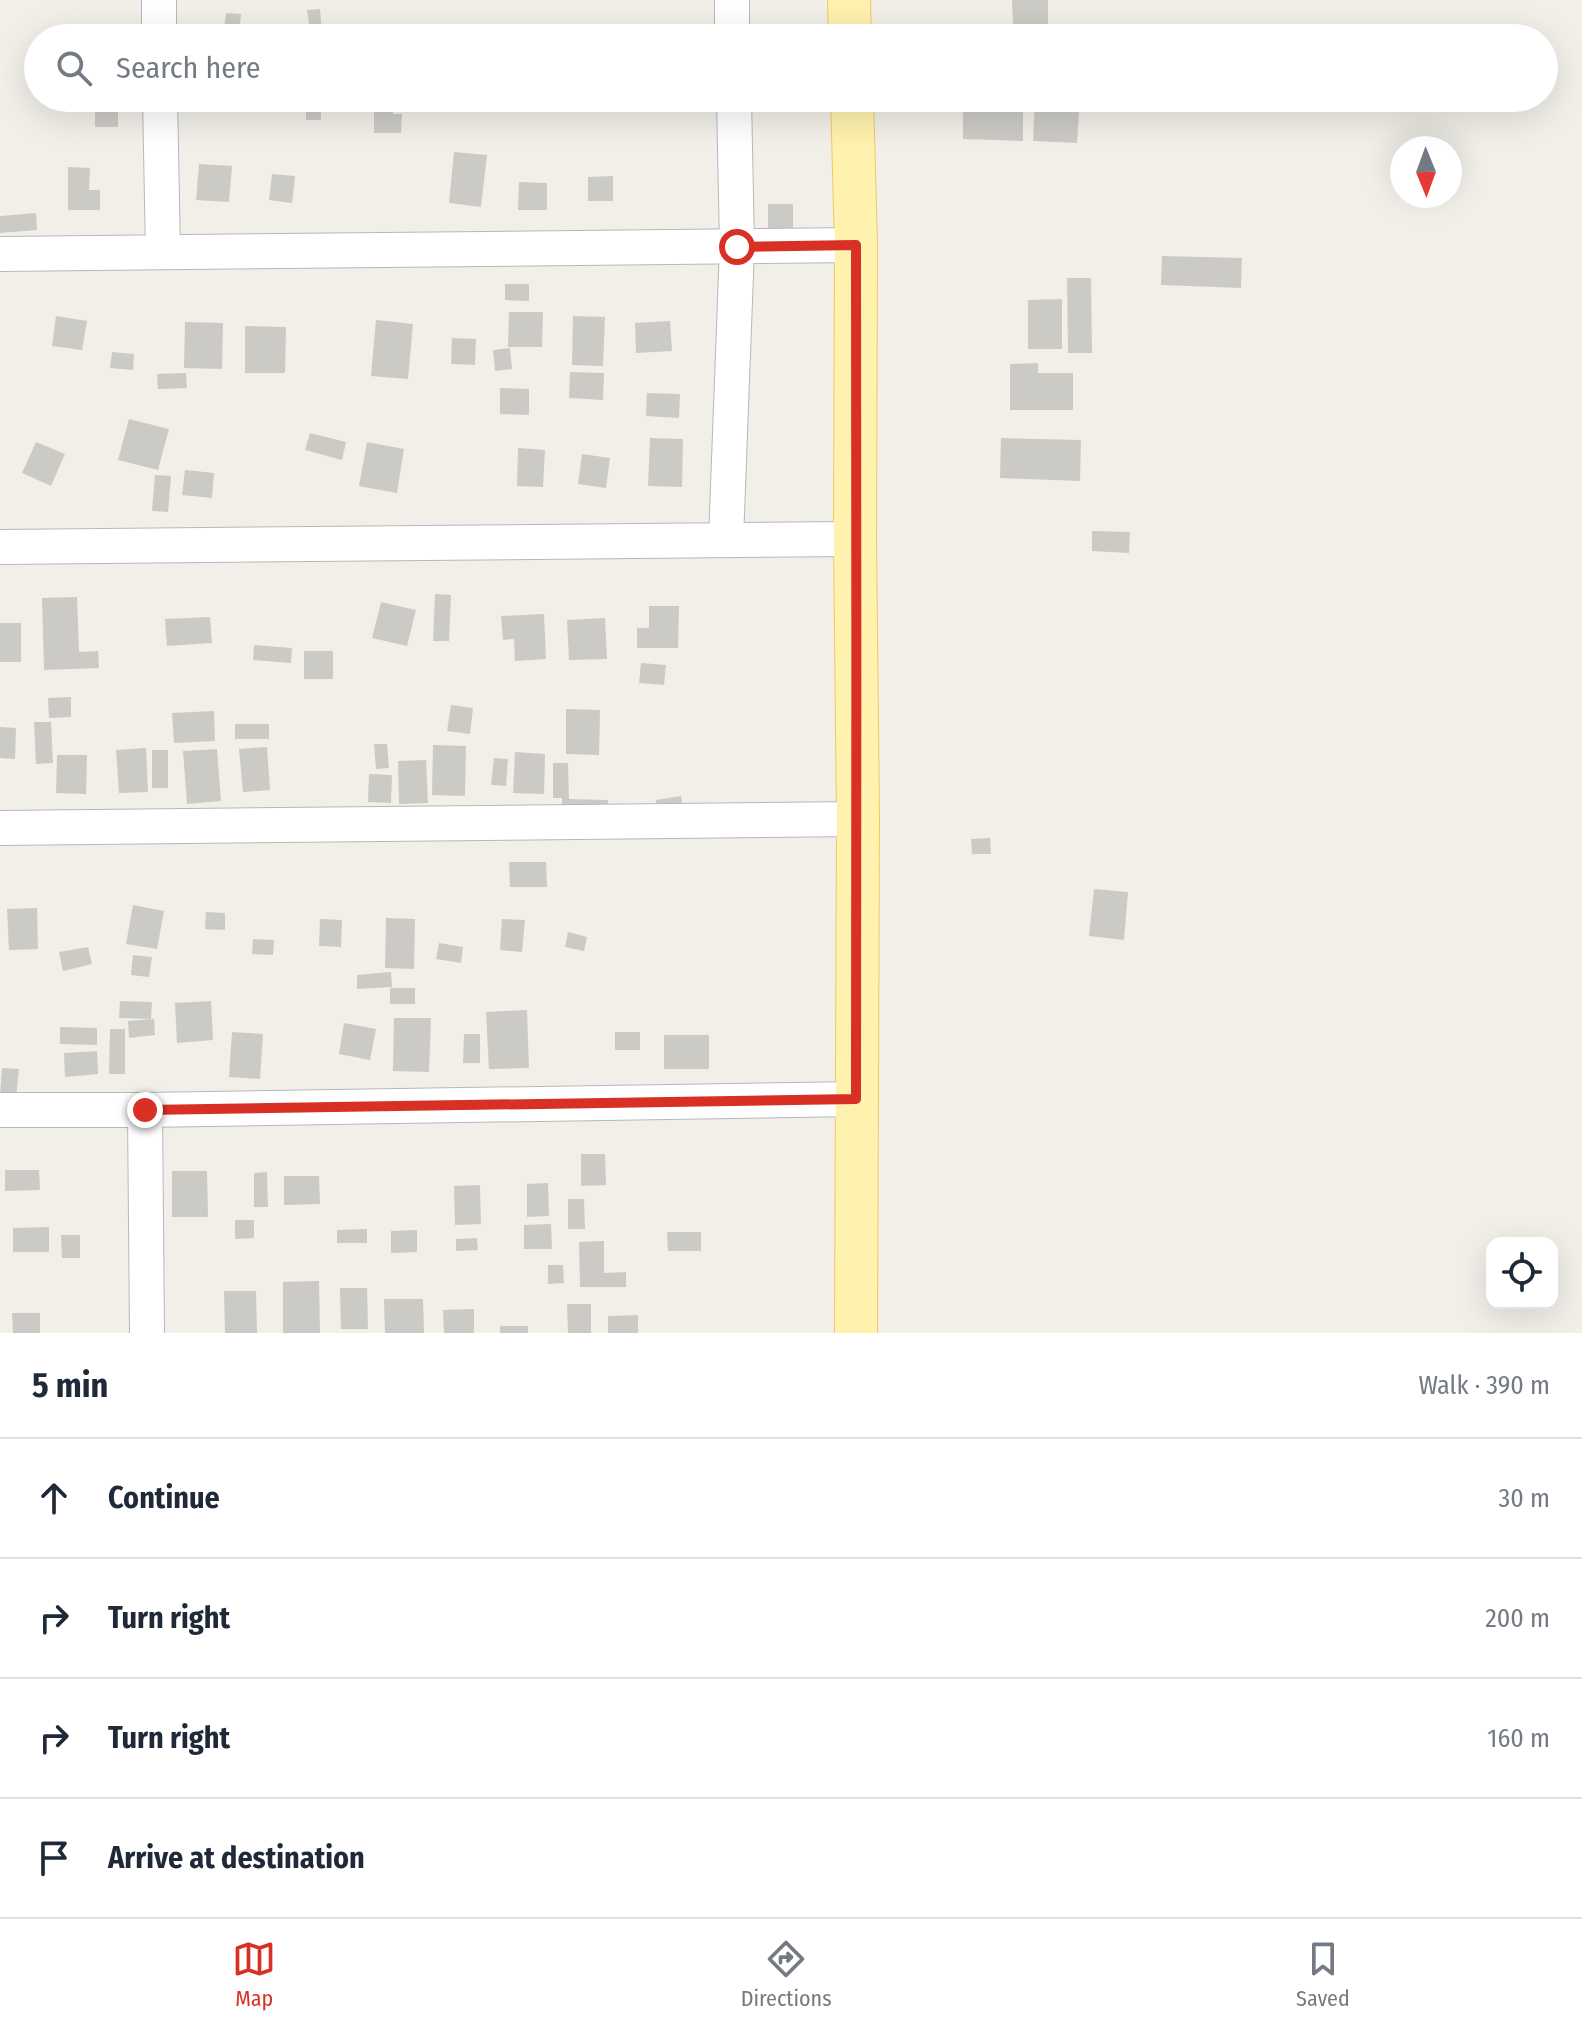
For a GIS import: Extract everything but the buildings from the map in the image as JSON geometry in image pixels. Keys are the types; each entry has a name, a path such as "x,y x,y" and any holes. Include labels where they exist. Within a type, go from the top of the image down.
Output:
{"main road":[{"path":"849,0 850,24"},
{"path":"852,112 856,245 858,819 856,1333"}],"street":[{"path":"159,0 159,24"},
{"path":"732,0 732,24"},
{"path":"160,112 163,252"},
{"path":"726,540 737,247 734,112"},
{"path":"0,254 856,245"},
{"path":"0,547 855,539"},
{"path":"0,828 858,819"},
{"path":"0,1110 856,1099"},
{"path":"145,1110 147,1333"}],"route":[{"path":"145,1110 856,1099 856,245 737,247"}]}
